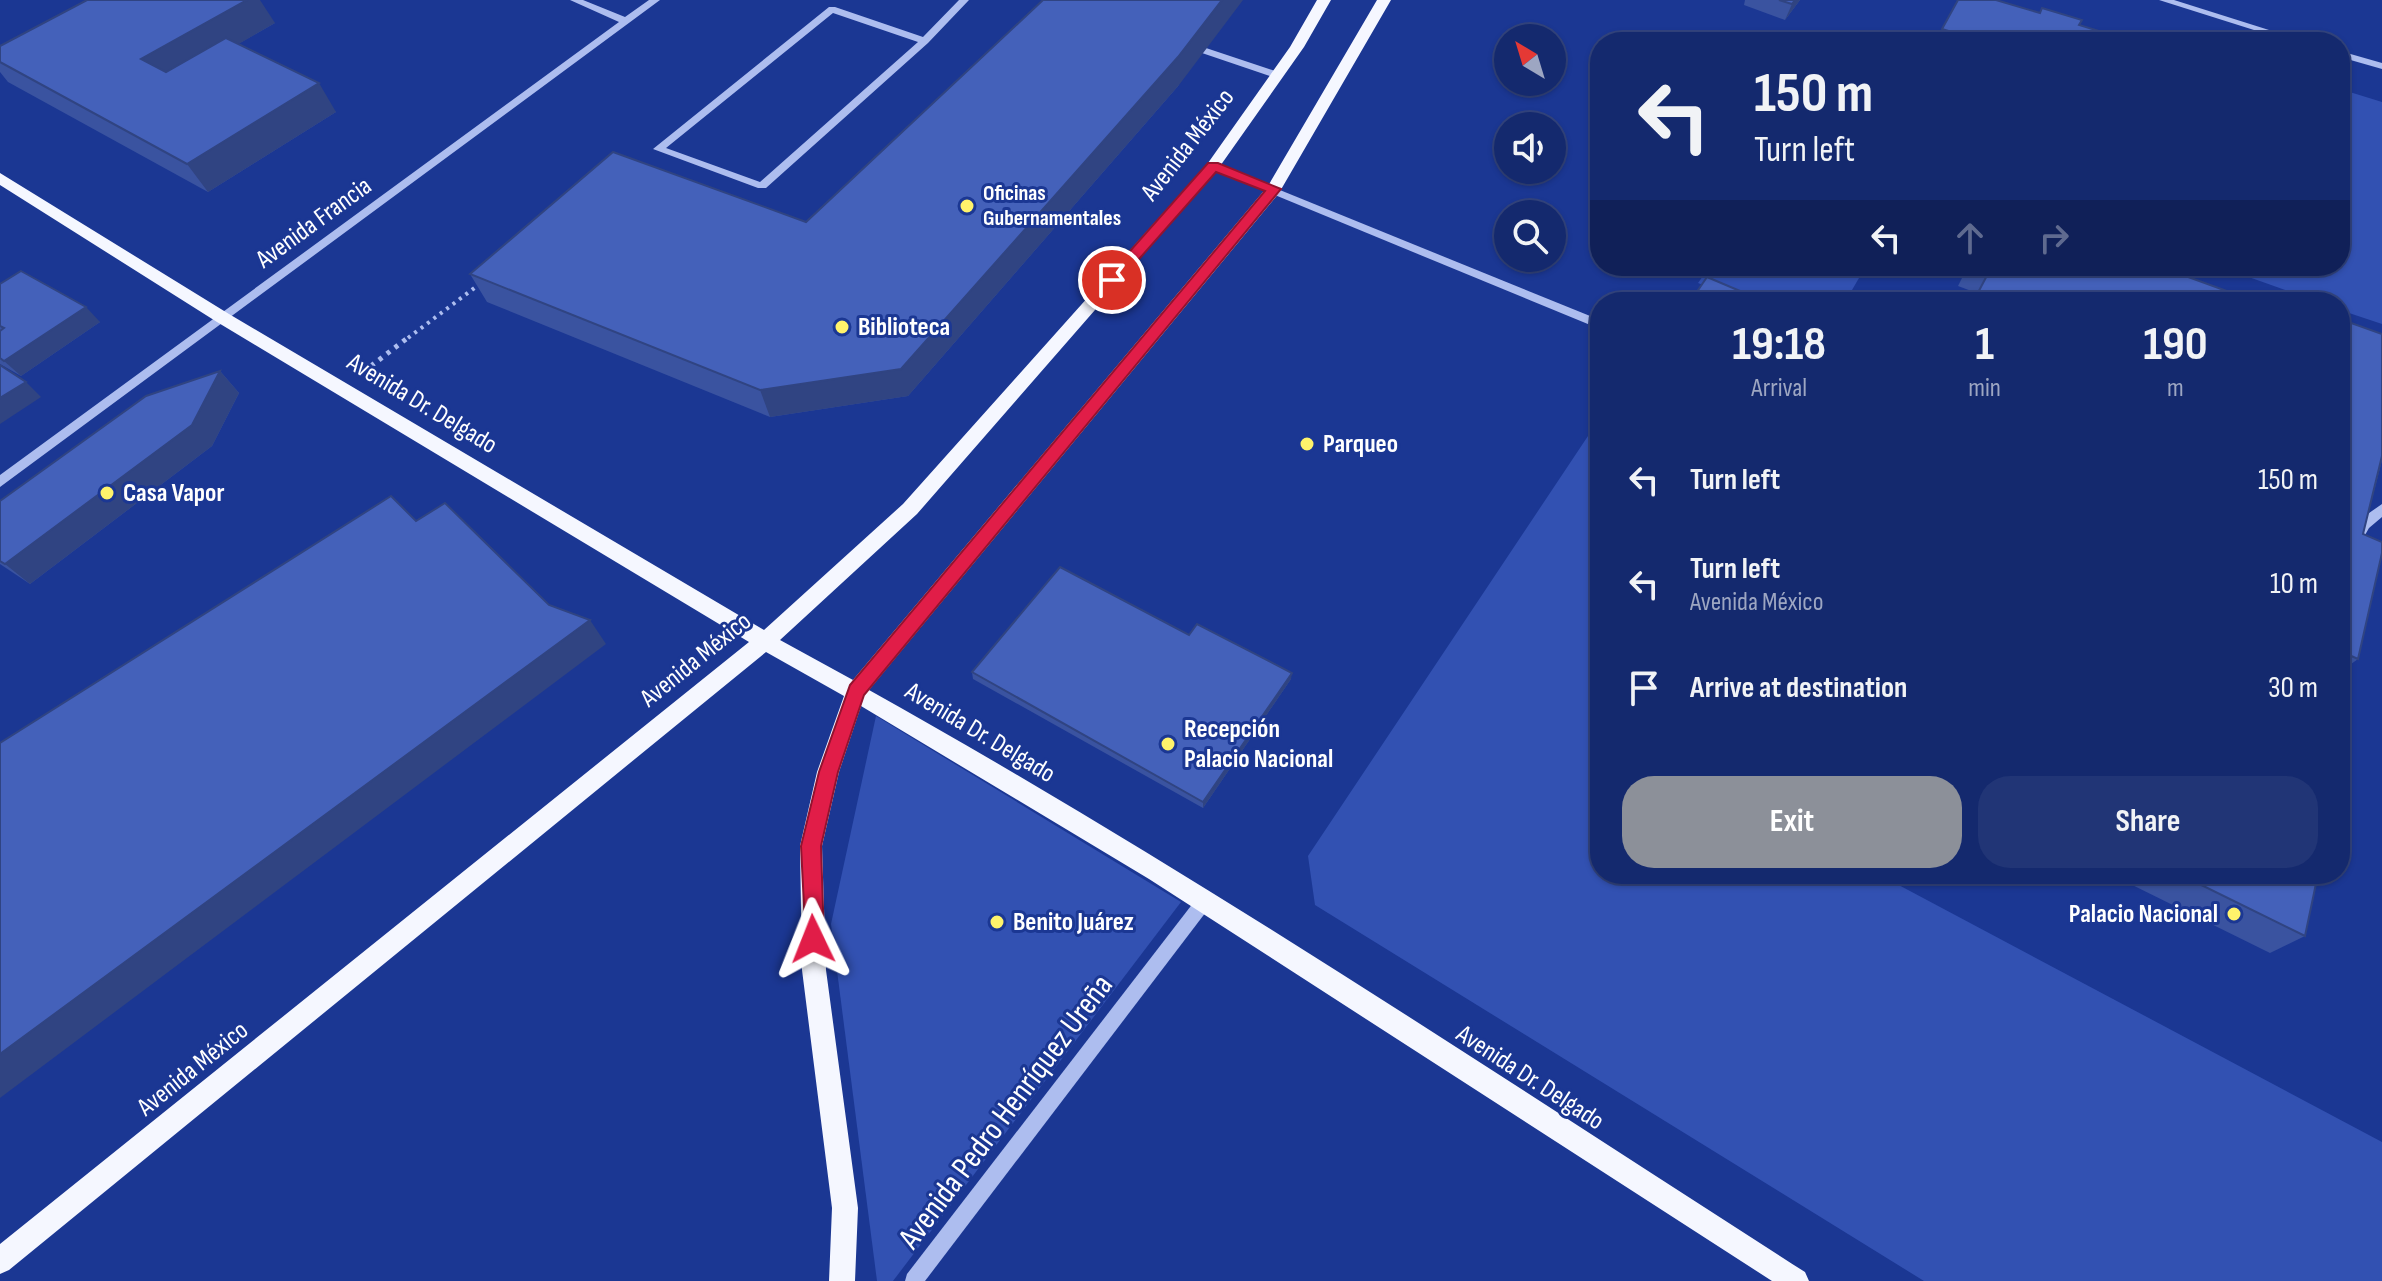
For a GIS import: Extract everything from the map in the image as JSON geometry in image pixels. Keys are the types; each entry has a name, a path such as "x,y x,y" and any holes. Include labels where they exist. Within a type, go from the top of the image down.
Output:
{"main road":[{"name":"Avenida México","path":"0,1261 765,641 910,509 1213,166 1277,75 1324,0"},
{"path":"842,1281 845,1208 814,970 811,846 828,772 856,691 1274,189 1384,0"},
{"name":"Avenida Dr. Delgado","path":"0,178 223,318 765,641 856,691 1203,903 1796,1281"}],"street":[{"path":"575,0 626,21"},
{"name":"Avenida Francia","path":"0,482 655,0"},
{"path":"925,41 832,9 658,149 762,186 925,41 964,0"},
{"path":"2164,0 2269,32"},
{"path":"1206,51 1277,75"},
{"path":"2350,57 2382,66"},
{"path":"1213,166 1590,321"},
{"path":"2350,548 2364,524 2382,509"},
{"name":"Avenida Pedro Henríquez Ureña","path":"914,1281 1203,903"}],"path":[{"path":"341,388 493,273"}],"shaded area":[{"path":"2350,92 2382,102 2382,324 2350,313 2350,292 2291,292 2246,276 2350,276"},
{"path":"1703,276 1860,276 1851,292 1720,292 1698,283"},
{"path":"1590,433 1590,884 1897,884 2382,1142 2382,1281 1924,1281 1315,905 1308,856"},
{"path":"876,716 1181,902 893,1281 877,1281 831,924"}],"building":[{"path":"87,0 247,0 141,59 166,72 226,38 319,83 187,164 0,62 0,46"},
{"name":"Oficinas Gubernamentales","path":"1043,0 1222,0 1178,57 901,369 760,390 470,274 613,152 806,222"},
{"path":"1958,0 1996,0 2040,13 2042,8 2082,20 2079,25 2102,32 1952,32 1942,29"},
{"path":"21,271 86,307 4,361 0,358 0,331 4,328 0,326 0,284"},
{"path":"1987,276 2186,276 2230,292 1978,292"},
{"path":"1707,277 1740,291 1739,292 1697,292"},
{"path":"2350,323 2382,334 2382,456 2363,534 2382,542 2382,553 2358,659 2350,655"},
{"path":"0,365 26,382 0,398"},
{"path":"220,371 192,425 5,564 0,561 0,501 146,396"},
{"path":"391,496 416,521 445,503 549,605 590,620 0,1054 0,743"},
{"name":"Recepción Palacio Nacional","path":"1060,567 1189,635 1197,624 1292,673 1203,802 972,672"},
{"path":"2199,884 2316,884 2305,936"}],"place":[{"name":"Oficinas Gubernamentales","path":"967,206"},
{"name":"Biblioteca","path":"842,327"},
{"name":"Parqueo","path":"1307,444"},
{"name":"Casa Vapor","path":"107,493"},
{"name":"Recepción Palacio Nacional","path":"1168,744"},
{"name":"Palacio Nacional","path":"2234,914"},
{"name":"Benito Juárez","path":"997,922"}],"route":[{"path":"813,939 811,846 828,772 856,691 1274,189 1213,166 1112,280"}]}
